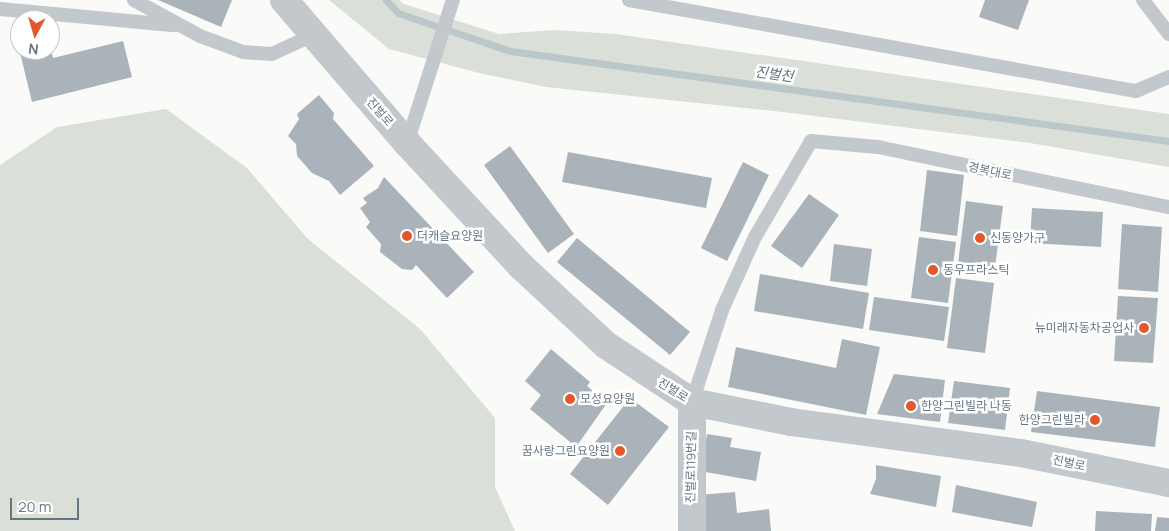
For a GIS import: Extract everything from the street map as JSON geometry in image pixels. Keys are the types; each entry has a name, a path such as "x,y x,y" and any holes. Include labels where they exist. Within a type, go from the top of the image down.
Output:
{"street":[{"name":"진벌로","path":"284,0 313,36 408,143 521,266 606,345 692,402 791,422 1021,453 1169,483"},
{"name":"진벌로119번길","path":"692,402 692,531"}],"lane":[{"path":"134,0 181,26 243,52 272,54 313,36"},
{"path":"408,143 453,0"},
{"path":"629,0 1136,91 1169,77"},
{"path":"1143,0 1169,34"},
{"path":"0,10 181,26"},
{"name":"경복대로","path":"692,402 730,292 760,229 811,141 878,147 1169,207"}],"shaded area":[{"path":"329,0 399,0 404,4 499,34 554,30 616,34 1169,114 1169,167 1030,143 783,112 546,87 479,73 389,49"},
{"path":"166,109 247,168 308,239 420,329 495,418 495,487 515,531 0,531 0,165 57,127"}],"building":[{"path":"158,0 232,0 221,27"},
{"path":"985,0 1029,0 1018,30 979,17"},
{"path":"123,41 132,77 32,102 22,60 60,60 60,56"},
{"path":"319,95 334,113 333,119 374,166 340,195 329,181 312,173 297,156 296,144 288,136 299,119 297,114"},
{"path":"510,146 574,234 548,253 484,165"},
{"path":"568,152 712,178 706,208 562,182"},
{"path":"743,162 769,175 727,261 701,248"},
{"path":"927,170 964,175 957,236 920,231"},
{"name":"더캐슬요양원","path":"384,177 474,272 447,298 416,265 412,270 402,269 380,252 381,244 366,227 370,222 360,208 367,203 363,198 378,188"},
{"path":"809,194 839,215 802,268 771,246"},
{"name":"신동양가구","path":"966,201 1003,206 994,275 957,271"},
{"path":"1032,208 1103,212 1101,247 1030,243"},
{"path":"1122,224 1162,227 1158,292 1118,289"},
{"name":"동우프라스틱","path":"919,237 956,242 948,303 911,298"},
{"path":"577,238 690,332 670,355 557,262"},
{"path":"834,244 872,249 867,286 830,281"},
{"path":"760,274 869,293 863,329 754,311"},
{"path":"956,278 994,283 985,353 947,348"},
{"path":"1118,296 1158,298 1153,363 1114,361"},
{"path":"874,297 949,307 944,341 869,330"},
{"path":"842,339 880,347 866,415 728,387 736,347 836,368"},
{"name":"모성요양원","path":"551,349 590,382 587,386 607,403 576,447 530,409 541,395 525,381"},
{"name":"한양그린빌라 나동","path":"894,374 945,380 940,422 877,414"},
{"path":"954,381 1010,388 1005,430 948,423"},
{"name":"한양그린빌라","path":"1037,391 1160,407 1155,447 1031,432"},
{"name":"꿈사랑그린요양원","path":"630,398 669,427 608,505 570,474"},
{"path":"707,434 732,438 730,447 761,452 756,481 700,471"},
{"path":"876,465 941,476 936,507 870,494 876,479"},
{"path":"956,485 1037,502 1032,527 952,512"},
{"path":"735,492 737,513 769,509 771,531 702,531 698,495"},
{"path":"1096,511 1152,514 1151,531 1095,531"},
{"path":"1157,517 1169,518 1169,531 1155,531"}],"waterway":[{"name":"진벌천","path":"386,0 398,13 510,51 1169,141"}],"place":[{"name":"더캐슬요양원","path":"407,236"},
{"name":"신동양가구","path":"980,238"},
{"name":"동우프라스틱","path":"933,270"},
{"name":"뉴미래자동차공업사","path":"1144,328"},
{"name":"모성요양원","path":"570,399"},
{"name":"한양그린빌라 나동","path":"911,406"},
{"name":"한양그린빌라","path":"1095,420"},
{"name":"꿈사랑그린요양원","path":"620,451"}]}
